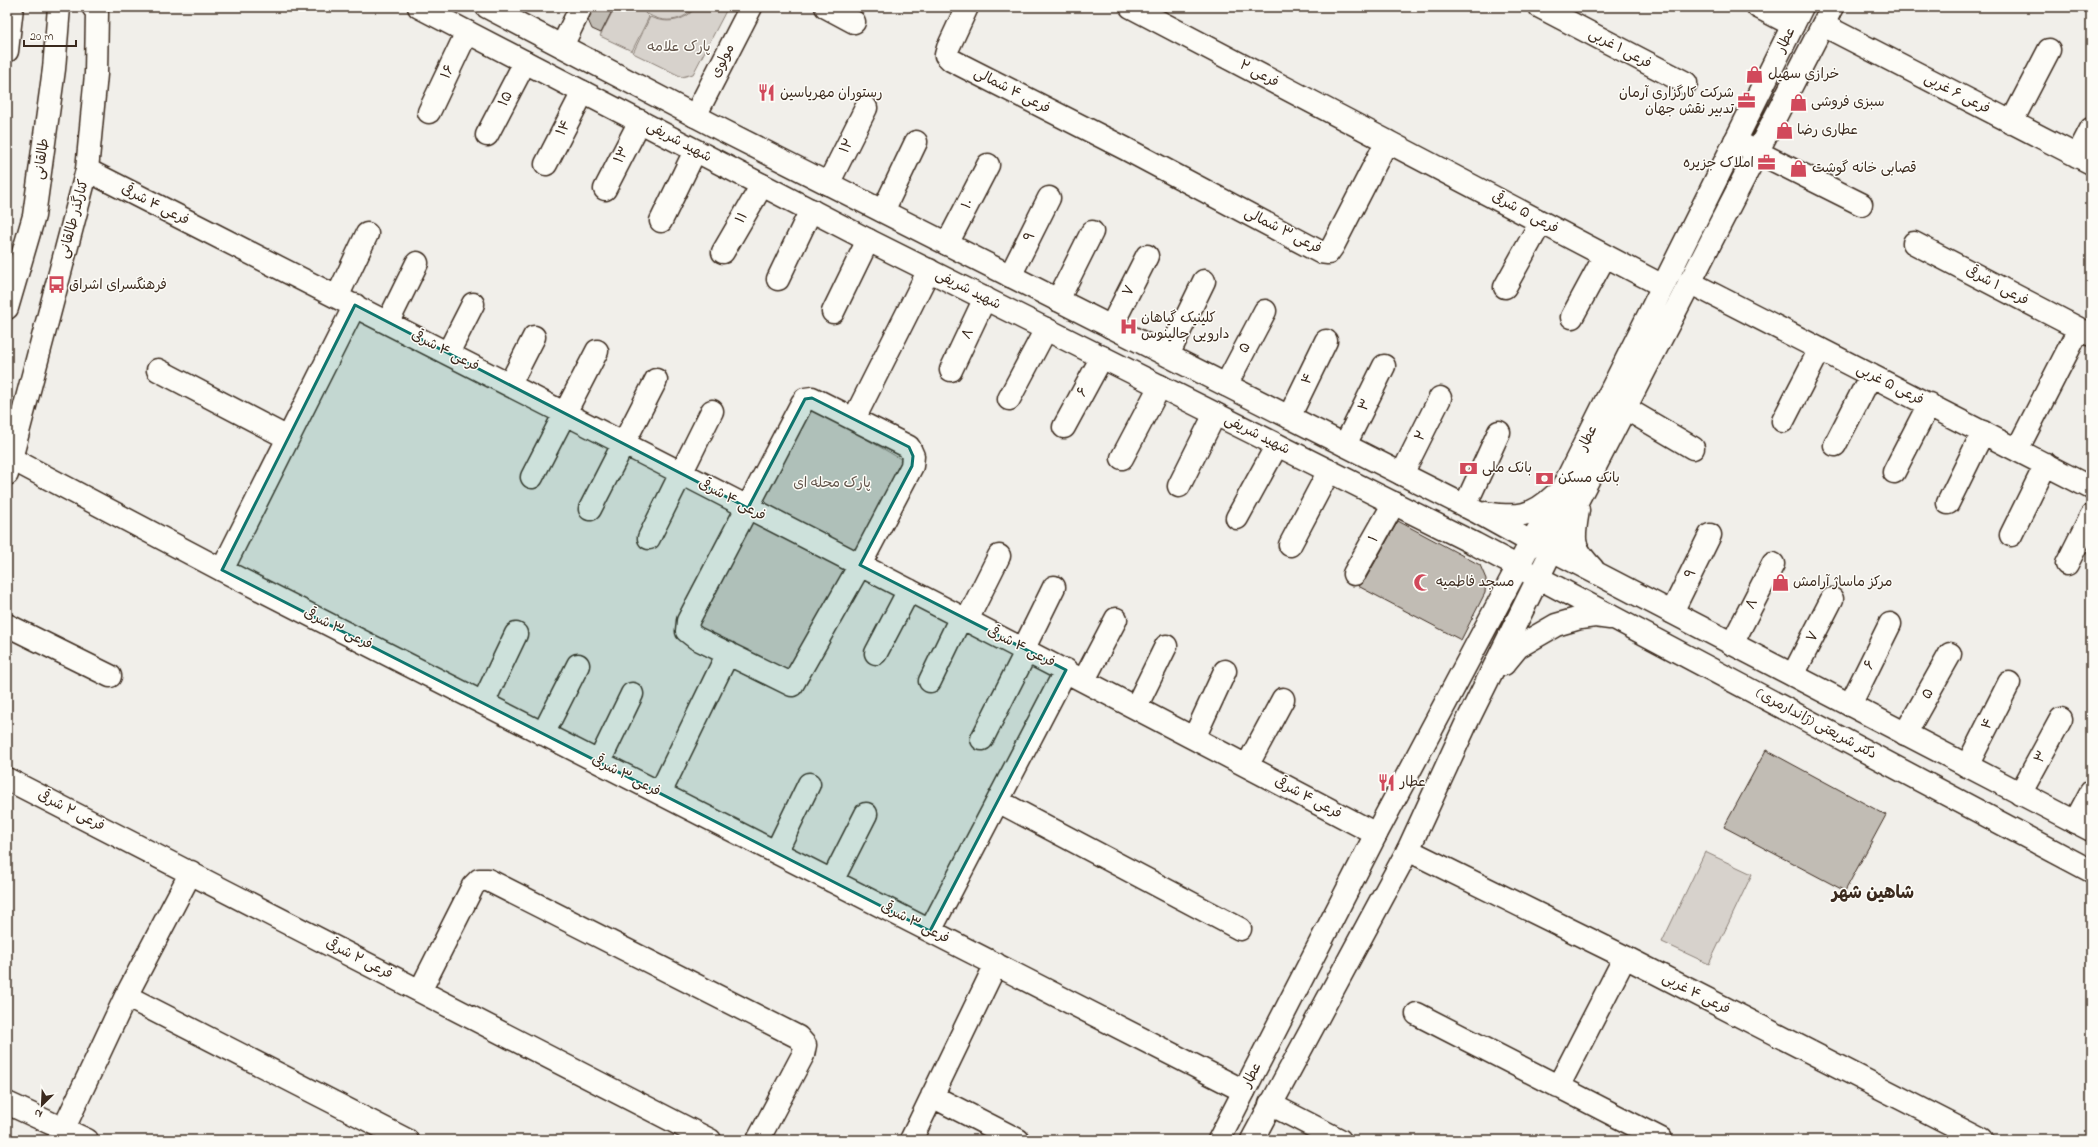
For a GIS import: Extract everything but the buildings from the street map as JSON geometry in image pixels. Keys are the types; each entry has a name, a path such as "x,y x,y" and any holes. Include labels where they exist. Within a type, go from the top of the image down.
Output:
{"street":[{"path":"7,51 12,7"},
{"name":"طالقانی","path":"7,308 34,216 54,69 59,7"},
{"name":"کنارگذر طالقانی","path":"9,466 87,170 96,74 96,12 93,7"},
{"name":"شهید شریفی","path":"419,7 868,240 1394,503 1475,544 1539,579"},
{"path":"487,7 828,184 1471,509 1531,542 1552,550 2083,826 2091,792"},
{"path":"562,46 582,7"},
{"name":"مولوی","path":"695,116 751,7"},
{"path":"826,7 854,22"},
{"name":"فرعی ۴ شمالی","path":"967,7 948,48 946,55 951,60 1126,149"},
{"name":"فرعی ۲","path":"1131,7 1387,141"},
{"path":"1758,7 1798,16"},
{"name":"فرعی ۱ غربی","path":"1550,9 1686,83"},
{"name":"عطار","path":"1252,1140 1270,1104 1408,850 1466,724 1539,579 1552,550 1572,490 1663,286 1798,16"},
{"name":"عطار","path":"1219,1140 1376,834 1531,542 1572,490 1625,408 1828,16"},
{"name":"فرعی ۶ غربی","path":"1828,16 2011,123 2084,160"},
{"name":"۱۶","path":"429,112 468,32"},
{"path":"2011,123 2048,50"},
{"name":"۱۵","path":"487,135 525,62"},
{"name":"۱۴","path":"546,164 583,92"},
{"name":"۱۲","path":"828,184 866,108"},
{"name":"۱۳","path":"605,189 640,121"},
{"path":"2084,160 2091,129"},
{"name":"فرعی ۳ شمالی","path":"1126,149 1320,252 1328,253 1387,141"},
{"name":"فرعی ۵ شرقی","path":"1387,141 1663,286"},
{"path":"1736,141 1860,204"},
{"path":"883,211 916,142"},
{"path":"661,221 694,151"},
{"name":"۱۰","path":"947,244 988,165"},
{"name":"فرعی ۴ شرقی","path":"87,170 510,384 748,508 1025,649 1376,834"},
{"name":"۱۱","path":"723,252 762,185"},
{"name":"۹","path":"1010,276 1050,198"},
{"path":"778,279 811,210"},
{"path":"1505,287 1541,222"},
{"path":"891,251 906,223"},
{"path":"1058,300 1092,232"},
{"path":"222,570 288,438 346,301 367,234"},
{"path":"833,312 868,240"},
{"name":"فرعی ۱ شرقی","path":"1914,243 2085,332"},
{"name":"۷","path":"1111,327 1147,256"},
{"path":"1572,317 1605,256"},
{"path":"388,322 417,263"},
{"path":"854,419 929,270"},
{"path":"1168,355 1204,281"},
{"name":"فرعی ۵ غربی","path":"1689,282 2091,488"},
{"name":"۸","path":"951,370 985,298"},
{"path":"448,353 473,304"},
{"name":"۵","path":"1226,385 1264,311"},
{"path":"1009,399 1046,329"},
{"path":"2017,450 2046,396 2085,332"},
{"path":"510,384 534,337"},
{"name":"۴","path":"1289,417 1326,341"},
{"path":"1783,421 1820,349"},
{"path":"532,477 597,351"},
{"name":"۶","path":"1064,427 1102,357"},
{"name":"۳","path":"1345,445 1384,366"},
{"path":"158,370 288,438"},
{"path":"1835,445 1871,375"},
{"path":"590,509 656,380"},
{"path":"1122,458 1160,386"},
{"path":"812,398 854,419 909,447 913,456 912,466 860,565 792,685 696,638 687,631 688,621 806,399 812,398"},
{"name":"۲","path":"1402,474 1440,398"},
{"path":"1894,472 1929,404"},
{"path":"1625,408 1694,448"},
{"path":"649,538 712,411"},
{"path":"1179,486 1215,414"},
{"path":"1471,509 1499,432"},
{"path":"1948,503 1983,432"},
{"path":"1237,518 1277,445"},
{"path":"2011,535 2046,464"},
{"name":"فرعی ۳ شرقی","path":"9,466 222,570 1244,1091"},
{"path":"1290,545 1329,471"},
{"path":"1471,509 1508,517 1528,513 1544,506 1572,490 1574,538 1578,554 1598,574"},
{"name":"۱","path":"1354,574 1394,503"},
{"path":"2067,564 2091,516"},
{"name":"۹","path":"1673,648 1679,616 1710,535"},
{"path":"1475,544 1492,567 1502,596"},
{"path":"930,680 999,556"},
{"name":"۸","path":"1732,644 1773,564"},
{"name":"دکتر شریعتی (ژاندارمری)","path":"1539,579 1617,618 2091,871"},
{"path":"982,739 1054,587"},
{"path":"876,653 909,590"},
{"name":"۷","path":"1793,675 1832,599"},
{"path":"1466,724 1502,665 1518,647 1562,623 1595,616 1617,618"},
{"path":"930,931 998,801 1075,675 1116,619"},
{"name":"۶","path":"1850,705 1890,624"},
{"path":"7,625 110,676"},
{"path":"483,703 516,634"},
{"path":"1136,707 1166,646"},
{"path":"660,793 728,653"},
{"name":"۵","path":"1905,734 1950,654"},
{"path":"543,734 578,665"},
{"path":"1194,738 1225,671"},
{"name":"۴","path":"1967,766 2009,683"},
{"path":"599,762 632,694"},
{"path":"1247,766 1283,699"},
{"name":"۳","path":"2020,794 2061,719"},
{"name":"فرعی ۲ شرقی","path":"7,779 191,872 710,1140"},
{"path":"776,852 809,784"},
{"path":"998,801 1240,929"},
{"path":"832,881 866,814"},
{"name":"فرعی ۴ غربی","path":"1408,850 1625,957 1982,1140"},
{"path":"64,1128 126,996 191,872"},
{"path":"420,990 473,886 479,880 488,880 798,1037 805,1045 803,1055 758,1140"},
{"path":"1558,1087 1625,957"},
{"path":"1311,960 1340,976"},
{"path":"911,1140 996,964"},
{"path":"126,996 406,1140"},
{"path":"1417,1014 1661,1140"},
{"path":"932,1096 1018,1140"},
{"path":"7,1103 64,1128 86,1140"},
{"path":"1270,1104 1340,1140"}],"highlighted area":[{"path":"355,305 748,508 805,399 812,398 909,447 913,456 912,466 860,565 1066,670 930,931 222,570"}],"green space":[{"name":"پارک علامه","path":"606,7 639,7 649,17 632,51 600,36 613,11"},
{"path":"641,7 694,7 689,13 682,17 668,20 653,17 646,13"},
{"name":"پارک علامه","path":"696,7 728,7 693,74 682,77 633,53 650,17 669,21 681,19 692,12"},
{"name":"پارک محله ای","path":"809,406 906,462 789,675 696,628"},
{"path":"1705,852 1752,874 1709,964 1662,942"}],"place":[{"name":"خرازی سهیل","path":"1755,74"},
{"name":"رستوران مهریاسین","path":"767,93"},
{"name":"شرکت کارگزاری آرمان تدبیر نقش جهان","path":"1747,101"},
{"name":"سبزی فروشی","path":"1798,102"},
{"name":"عطاری رضا","path":"1784,130"},
{"name":"املاک جزیره","path":"1767,163"},
{"name":"قصابی خانه گوشت","path":"1799,168"},
{"name":"فرهنگسرای اشراق","path":"56,285"},
{"name":"کلینیک گیاهان دارویی جالینوس","path":"1128,326"},
{"name":"بانک ملی","path":"1469,468"},
{"name":"بانک مسکن","path":"1545,478"},
{"name":"مسجد فاطمیه","path":"1423,582"},
{"name":"مرکز ماساژ آرامش","path":"1780,582"},
{"name":"عطار","path":"1387,782"}],"district":[{"name":"شاهین شهر","path":"1873,894"}]}
